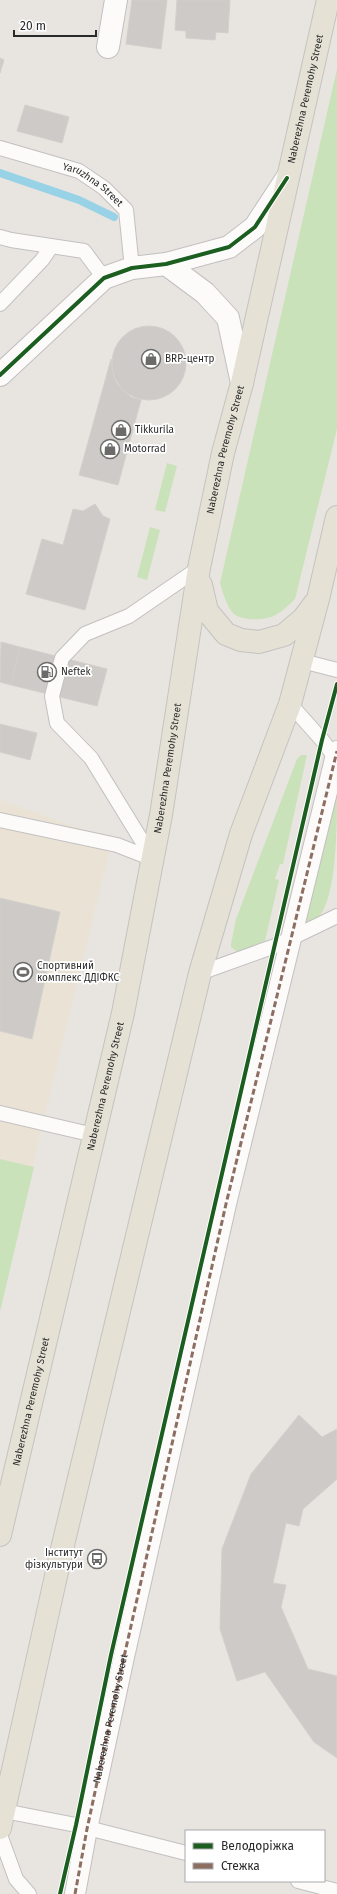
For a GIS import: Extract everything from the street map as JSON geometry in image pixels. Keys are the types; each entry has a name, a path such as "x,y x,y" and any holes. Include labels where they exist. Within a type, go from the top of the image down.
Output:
{"main road":[{"name":"Naberezhna Peremohy Street","path":"0,1535 124,1013 161,815 199,568 223,453 242,384 287,178 329,8"},
{"path":"2,1819 62,1549 200,973 241,834 290,704 318,599 337,517"},
{"path":"199,568 207,612 226,634 241,640 259,642 284,635 303,619 318,599"}],"street":[{"path":"108,47 116,0"},
{"path":"0,375 104,278 132,268 166,264 229,247 255,227 287,178"},
{"path":"166,264 205,293 228,318 242,384"},
{"name":"Naberezhna Peremohy Street","path":"75,1894 87,1829 226,1204 293,937 336,756"}],"lane":[{"name":"Yaruzhna Street","path":"0,148 79,171 104,188 126,210 132,268"},
{"path":"0,237 51,247 84,251 104,278"},
{"path":"0,304 42,260 51,247"},
{"path":"153,858 91,758 58,723 52,696 62,658 85,634 129,616 199,568"},
{"path":"302,661 337,670"},
{"path":"290,704 336,756"},
{"path":"0,820 117,845 153,858"},
{"path":"200,973 275,946 337,916"},
{"path":"0,1114 94,1136"},
{"path":"2,1819 76,1825 185,1853"},
{"path":"0,1835 16,1879 28,1894"},
{"path":"302,1882 337,1891"}],"shaded area":[{"path":"0,800 112,840 0,1301"}],"green space":[{"path":"337,69 337,429 295,599 285,609 269,618 246,619 232,612 226,602 220,583"},
{"path":"167,463 177,466 165,512 155,510"},
{"path":"150,527 160,530 147,580 137,577"},
{"path":"301,755 307,755 283,864 280,864 275,879 279,880 265,941 243,951 236,951 231,947 231,944 236,919 297,759"},
{"path":"333,789 337,795 337,824 333,877 325,907 319,917 302,924"},
{"path":"0,1159 34,1167 0,1312"}],"building":[{"path":"132,0 167,0 161,49 126,44"},
{"path":"177,0 230,0 228,33 216,32 215,40 186,38 186,31 175,30"},
{"path":"0,58 4,60 0,73"},
{"path":"25,105 69,117 62,143 17,131"},
{"path":"142,326 156,326 163,328 176,336 184,349 186,363 184,377 176,390 163,398 156,400 142,400 135,398 122,390 114,377 112,370 112,356 114,349 122,336 135,328"},
{"path":"111,359 113,374 117,384 131,397 141,400 118,485 79,475"},
{"path":"95,504 103,516 110,519 85,610 26,594 42,539 63,545 73,509 83,511"},
{"path":"1,642 20,647 11,685 0,682"},
{"path":"20,647 107,669 97,706 11,685"},
{"path":"0,724 37,733 30,760 0,752"},
{"name":"Спортивний комплекс ДДІФКС","path":"0,898 60,912 32,1039 0,1031"},
{"path":"299,1415 322,1437 337,1429 337,1479 303,1509 299,1526 286,1523 273,1583 286,1585 281,1607 308,1669 337,1676 337,1758 314,1742 265,1672 237,1681 220,1629 222,1549 251,1474"}],"waterway":[{"path":"0,173 79,200 114,217"}],"marked path":[{"path":"75,1894 87,1829 124,1657 226,1204 337,751"}],"cycle path":[{"path":"0,375 104,278 132,268 166,264 229,247 255,227 287,178"},
{"path":"60,1894 76,1825 111,1655 322,740 337,684"}],"place":[{"name":"BRP-центр","path":"151,359"},
{"name":"Tikkurila","path":"121,430"},
{"name":"Motorrad","path":"110,449"},
{"name":"Neftek","path":"47,672"},
{"name":"Спортивний комплекс ДДІФКС","path":"23,972"},
{"name":"Інститут фізкультури","path":"97,1559"}]}
